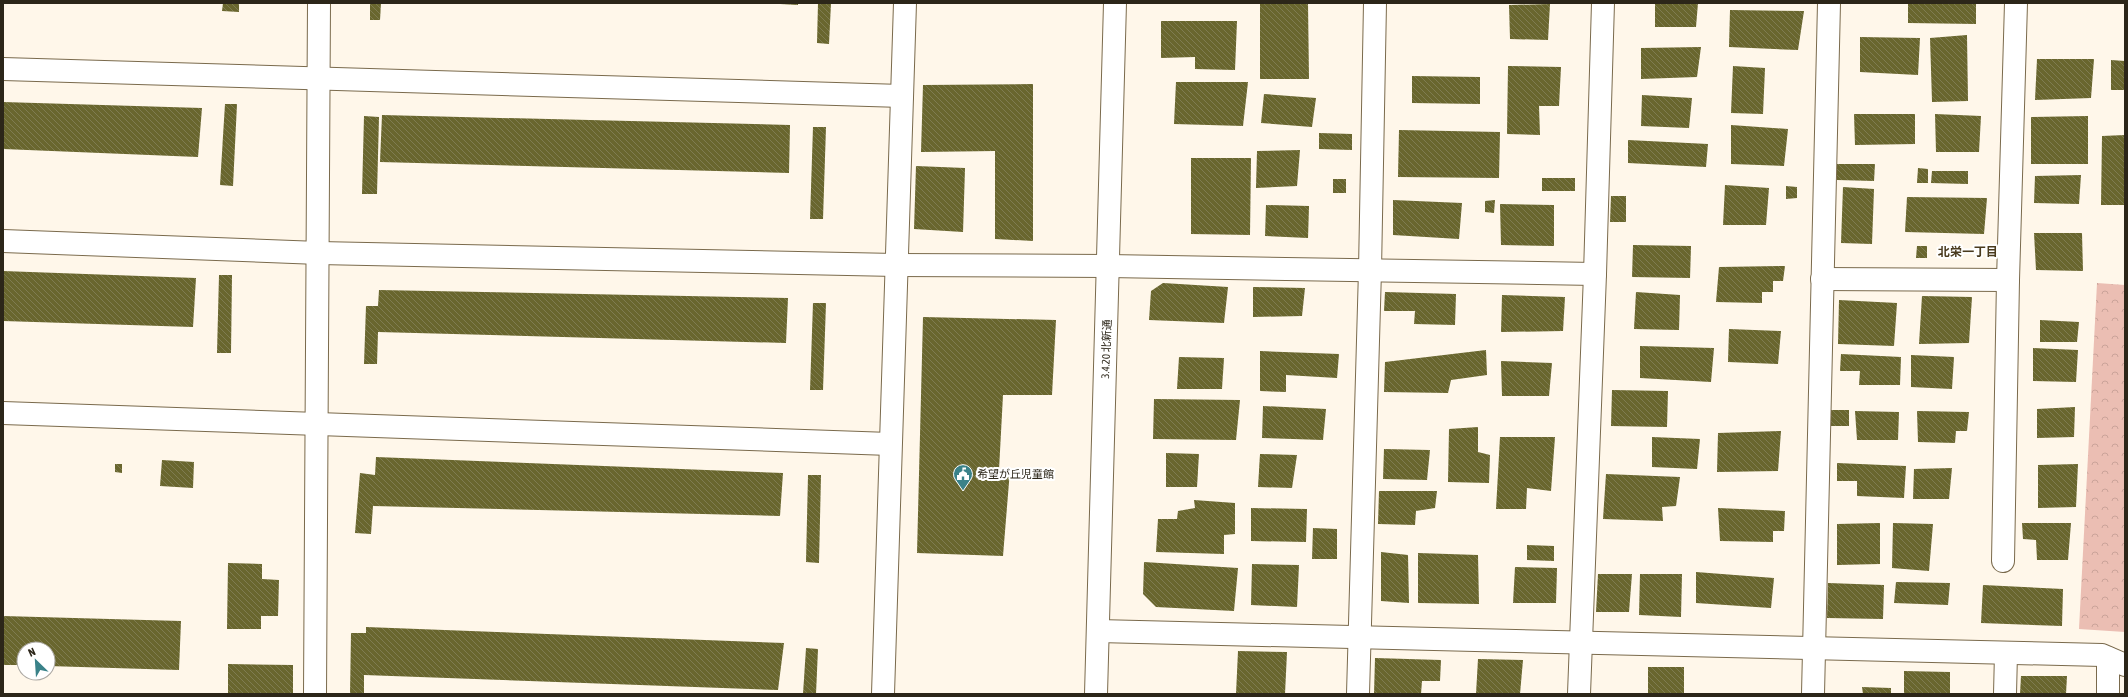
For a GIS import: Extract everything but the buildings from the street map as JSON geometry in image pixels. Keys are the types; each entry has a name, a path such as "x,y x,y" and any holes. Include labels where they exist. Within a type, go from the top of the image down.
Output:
{"street":[{"path":"315,694 319,253 319,3"},
{"path":"883,694 904,3"},
{"name":"3.4.20 北新通","path":"1096,694 1115,3"},
{"path":"1358,694 1370,270 1375,3"},
{"path":"1579,694 1595,274 1603,3"},
{"path":"1813,694 1829,3"},
{"path":"2003,561 2008,280 2016,3"},
{"path":"3,69 902,96"},
{"path":"3,242 319,253 896,265 1108,266 1595,274"},
{"path":"1822,279 2008,280"},
{"path":"3,413 890,444"},
{"path":"1098,632 2102,655 2117,662 2108,694"},
{"path":"2005,694 2006,653"}],"green space":[{"path":"2097,283 2125,285 2125,632 2079,629"}],"place":[{"name":"希望が丘児童館","path":"963,491"}],"district":[{"name":"北栄一丁目","path":"1968,252"}]}
